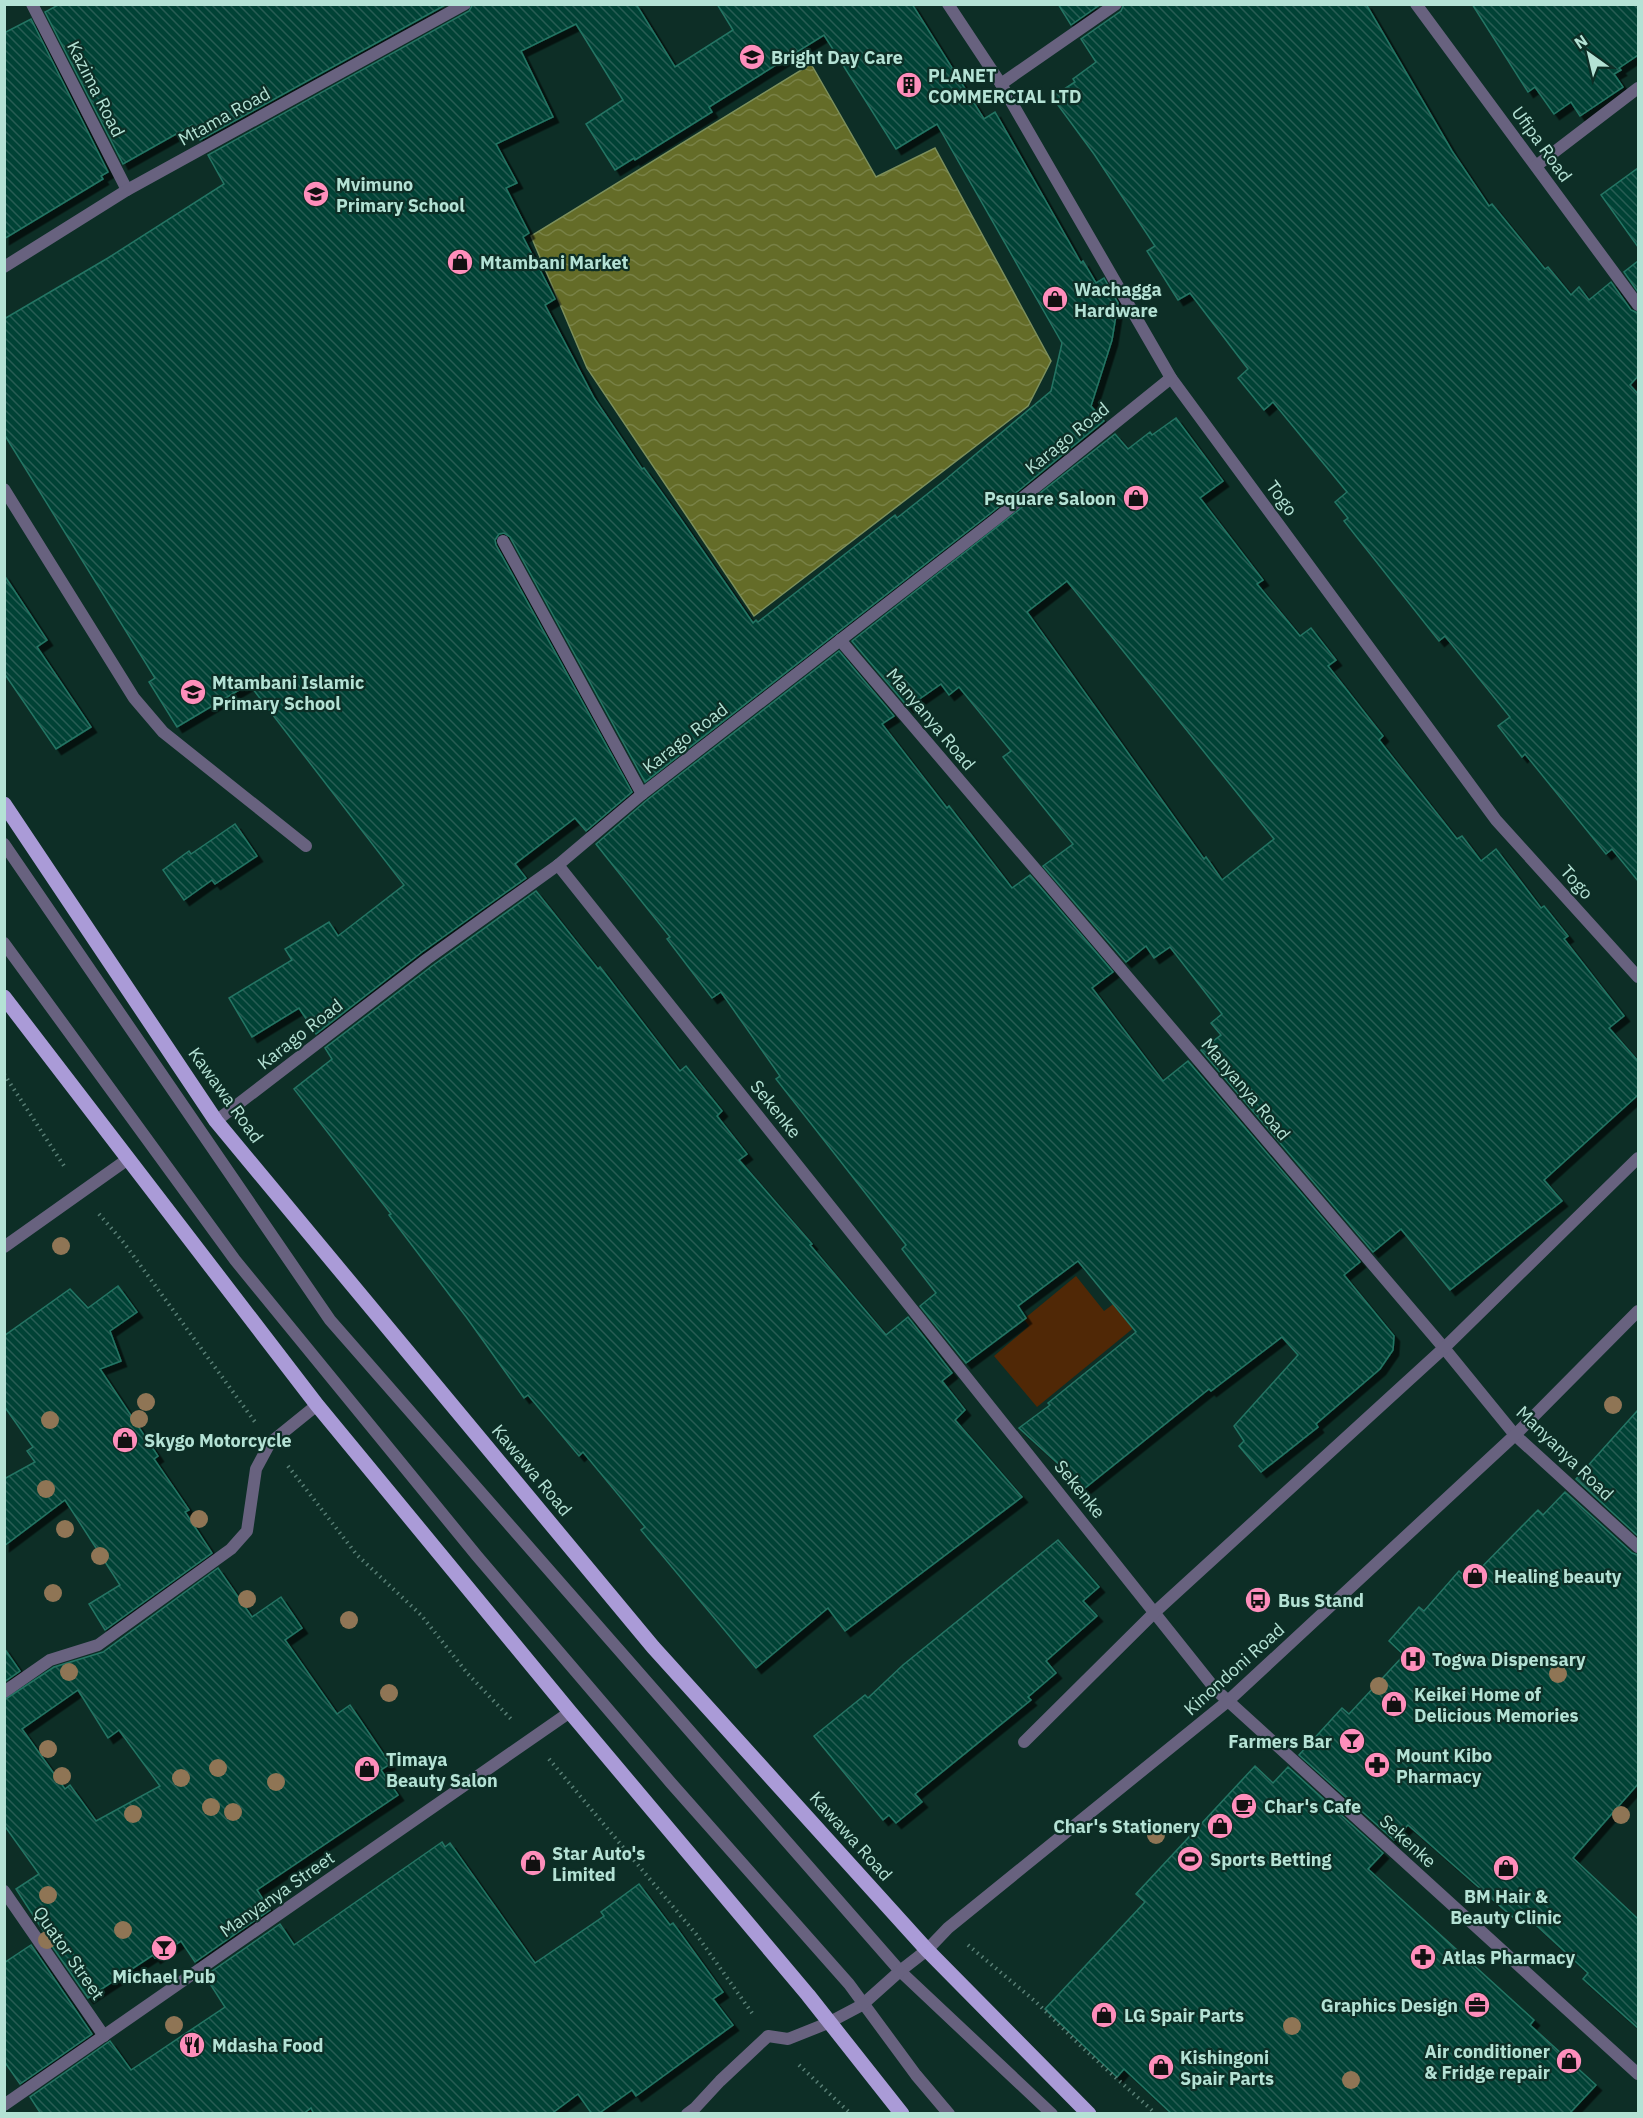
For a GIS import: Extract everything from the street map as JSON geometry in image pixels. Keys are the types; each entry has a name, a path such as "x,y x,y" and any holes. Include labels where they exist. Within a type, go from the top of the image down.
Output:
{"main road":[{"name":"Kawawa Road","path":"4,804 216,1121 653,1647 927,1950 1089,2114"},
{"path":"4,997 317,1405 801,1987 902,2114"}],"street":[{"name":"Kazima Road","path":"32,4 127,190"},
{"name":"Mtama Road","path":"4,267 127,190 465,4"},
{"name":"Togo","path":"948,4 1001,84 1171,378 1496,820 1638,977"},
{"path":"1001,84 1116,4"},
{"name":"Ufipa Road","path":"1416,4 1638,305"},
{"path":"1536,166 1638,88"},
{"name":"Karago Road","path":"216,1121 427,959 558,865 642,794 996,519 1171,378"},
{"path":"4,489 114,668 155,724 306,846"},
{"path":"503,541 642,794"},
{"name":"Manyanya Road","path":"840,640 1515,1435 1638,1547"},
{"path":"4,844 330,1320 900,1971 1052,2114"},
{"name":"Sekenke","path":"558,865 1216,1690 1638,2074"},
{"path":"4,943 243,1269 484,1565 670,1783 849,1984 862,2005 949,2114"},
{"path":"1024,1742 1155,1612 1443,1348 1638,1158"},
{"path":"4,1247 82,1194 128,1159"},
{"name":"Kinondoni Road","path":"768,2036 788,2039 828,2023 862,2005 927,1950 948,1928 1228,1701 1515,1435 1638,1311"},
{"path":"4,1692 50,1660 98,1645 231,1549 247,1531 256,1469 270,1443 317,1405"},
{"name":"Manyanya Street","path":"4,2105 570,1712"},
{"name":"Quator Street","path":"4,1891 104,2036"},
{"path":"694,2112 720,2081 768,2036"}],"path":[{"path":"4,1074 82,1194 124,1243 270,1443 357,1555 421,1615 468,1674 552,1762 696,1934 768,2036 851,2114"},
{"path":"948,1928 1036,2002 1156,2114"}],"shaded area":[{"path":"1076,1276 1104,1311 1116,1302 1136,1326 1037,1407 994,1356 1029,1326 1024,1319"}],"water":[{"path":"811,64 876,177 935,148 1051,361 1028,406 754,616 587,368 531,236"}],"building":[{"path":"60,4 447,4 200,140 192,125 123,164 45,12"},
{"path":"473,4 636,4 675,67 733,30 717,4 912,4 984,119 995,112 1081,263 1083,261 1096,283 1104,278 1118,303 1112,340 1091,406 1104,421 991,513 645,782 510,537 504,533 499,534 495,540 496,545 632,792 586,831 575,818 515,864 526,878 422,952 316,1034 299,1008 252,1037 229,998 292,960 285,949 329,922 338,936 404,885 249,684 177,727 149,682 155,678 4,434 4,319 108,258 224,184 208,155 469,11","holes":["576,24 623,100 586,124 615,170 712,112 709,107 824,35 896,149 937,124 1062,343 1051,391 897,518 895,515 758,622 756,620 753,623 594,398 545,305 555,299 523,237 529,233 506,188 517,183 496,144 553,117 521,51"]},
{"path":"1058,4 1101,4 1071,25"},
{"path":"1124,4 1366,4 1452,151 1489,206 1492,204 1545,269 1548,267 1571,295 1579,287 1589,300 1611,282 1631,310 1638,313 1638,376 1630,385 1638,394 1638,881 1612,849 1606,854 1525,754 1522,757 1498,726 1510,717 1445,636 1439,641 1344,521 1348,518 1335,502 1347,492 1273,402 1264,410 1238,378 1248,369 1190,293 1178,300 1147,251 1155,246 1094,154 1052,97 1075,82 1073,79 1096,62 1081,39 1121,11"},
{"path":"1472,4 1638,4 1638,55 1614,74 1623,87 1580,116 1571,102 1554,114 1535,87 1528,92"},
{"path":"31,19 108,172 101,176 103,179 4,239 4,33"},
{"path":"1638,168 1638,247 1601,195"},
{"path":"1638,261 1638,292 1624,272"},
{"path":"1176,418 1223,481 1200,498 1263,580 1257,584 1300,636 1311,628 1336,660 1328,666 1383,736 1379,740 1457,839 1462,836 1481,861 1496,849 1541,908 1544,906 1568,936 1564,939 1624,1016 1609,1028 1638,1061 1638,1095 1544,1180 1562,1201 1450,1290 1401,1229 1373,1252 1201,1050 1221,1035 1211,1023 1222,1014 1170,947 1154,958 1146,946 1126,962 1043,866 1073,844 1003,757 1011,751 959,687 949,695 941,684 908,707 852,641 1115,434 1128,449 1150,432 1152,435","holes":["1067,581 1274,839 1222,880 1206,857 1204,859 1027,612"]},
{"path":"4,575 47,640 37,647 91,727 56,749 4,673"},
{"path":"839,651 894,716 882,724 1012,888 1030,875 1113,972 1092,988 1163,1081 1188,1061 1360,1262 1344,1275 1394,1336 1393,1350 1380,1369 1316,1424 1318,1427 1261,1472 1239,1446 1244,1441 1234,1426 1298,1355 1282,1337 1211,1391 1209,1389 1085,1488 1019,1428 1050,1405 1048,1403 1136,1332 1078,1261 1018,1306 1026,1318 966,1363 920,1306 936,1293 902,1249 906,1245 776,1079 780,1076 721,992 712,998 667,939 670,937 596,844 647,800"},
{"path":"235,824 257,856 215,884 212,880 184,900 163,870 189,851 191,854"},
{"path":"536,891 598,969 600,967 680,1071 686,1066 722,1111 717,1116 747,1154 739,1160 812,1244 810,1245 886,1335 908,1317 952,1373 942,1381 965,1410 955,1420 1022,1497 845,1631 828,1608 756,1668 641,1530 645,1527 583,1452 579,1456 528,1395 524,1398 389,1215 391,1214 294,1089 332,1059 325,1048 432,966"},
{"path":"118,1286 137,1312 110,1331 121,1361 100,1369 158,1456 154,1459 189,1510 185,1512 212,1553 105,1630 89,1604 120,1585 65,1500 4,1546 4,1479 35,1462 27,1451 33,1447 4,1406 4,1336 70,1289 88,1308"},
{"path":"1638,1410 1638,1536 1576,1479"},
{"path":"1565,1492 1632,1553 1638,1555 1638,1784 1573,1858 1638,1919 1638,2028 1583,1979 1588,1973 1523,1913 1516,1920 1408,1825 1394,1840 1299,1755 1342,1708 1349,1714 1404,1655 1389,1641 1419,1607 1424,1611 1459,1571 1469,1580 1538,1510 1543,1515"},
{"path":"1058,1540 1099,1587 1083,1601 1097,1616 1046,1661 1056,1673 1028,1697 1031,1700 915,1794 922,1802 896,1823 889,1815 883,1820 814,1736 865,1695 868,1698 903,1665"},
{"path":"218,1568 252,1617 281,1597 302,1628 285,1640 337,1714 350,1705 390,1764 381,1770 398,1795 257,1890 270,1910 195,1962 181,1941 155,1958 153,1955 88,1998 16,1889 39,1874 4,1825 4,1700 54,1667 103,1652","holes":["78,1690 108,1738 119,1730 160,1786 96,1821 70,1785 65,1789 22,1729"]},
{"path":"4,1648 20,1671 4,1682"},
{"path":"1255,1766 1273,1783 1288,1767 1383,1853 1368,1869 1534,2020 1530,2025 1596,2085 1569,2114 1172,2114 1124,2069 1117,2077 1045,2009 1145,1902 1136,1894"},
{"path":"442,1842 445,1847 450,1843 535,1963 604,1916 601,1912 639,1884 670,1925 673,1923 723,1992 713,1999 733,2025 636,2096 632,2090 598,2114 592,2114 578,2094 551,2114 314,2114 311,2108 303,2114 41,2114 30,2097 110,2041 131,2070 225,2007 205,1976 280,1924 294,1945"},
{"path":"31,1945 92,2034 20,2084 4,2061 4,1963"}],"place":[{"name":"Bright Day Care","path":"752,57"},
{"name":"PLANET COMMERCIAL LTD","path":"909,85"},
{"name":"Mvimuno Primary School","path":"316,194"},
{"name":"Mtambani Market","path":"460,262"},
{"name":"Wachagga Hardware","path":"1055,299"},
{"name":"Psquare Saloon","path":"1136,498"},
{"name":"Mtambani Islamic Primary School","path":"193,692"},
{"name":"Skygo Motorcycle","path":"125,1440"},
{"name":"Healing beauty","path":"1475,1576"},
{"name":"Bus Stand","path":"1258,1600"},
{"name":"Togwa Dispensary","path":"1413,1659"},
{"name":"Keikei Home of Delicious Memories","path":"1394,1704"},
{"name":"Farmers Bar","path":"1352,1741"},
{"name":"Mount Kibo Pharmacy","path":"1377,1765"},
{"name":"Timaya Beauty Salon","path":"367,1769"},
{"name":"Char's Cafe","path":"1244,1806"},
{"name":"Char's Stationery","path":"1220,1826"},
{"name":"Sports Betting","path":"1190,1859"},
{"name":"Star Auto's Limited","path":"533,1863"},
{"name":"BM Hair & Beauty Clinic","path":"1506,1868"},
{"name":"Michael Pub","path":"164,1948"},
{"name":"Atlas Pharmacy","path":"1423,1957"},
{"name":"Graphics Design","path":"1477,2005"},
{"name":"LG Spair Parts","path":"1104,2015"},
{"name":"Mdasha Food","path":"192,2045"},
{"name":"Air conditioner & Fridge repair","path":"1569,2061"},
{"name":"Kishingoni Spair Parts","path":"1161,2067"}]}
